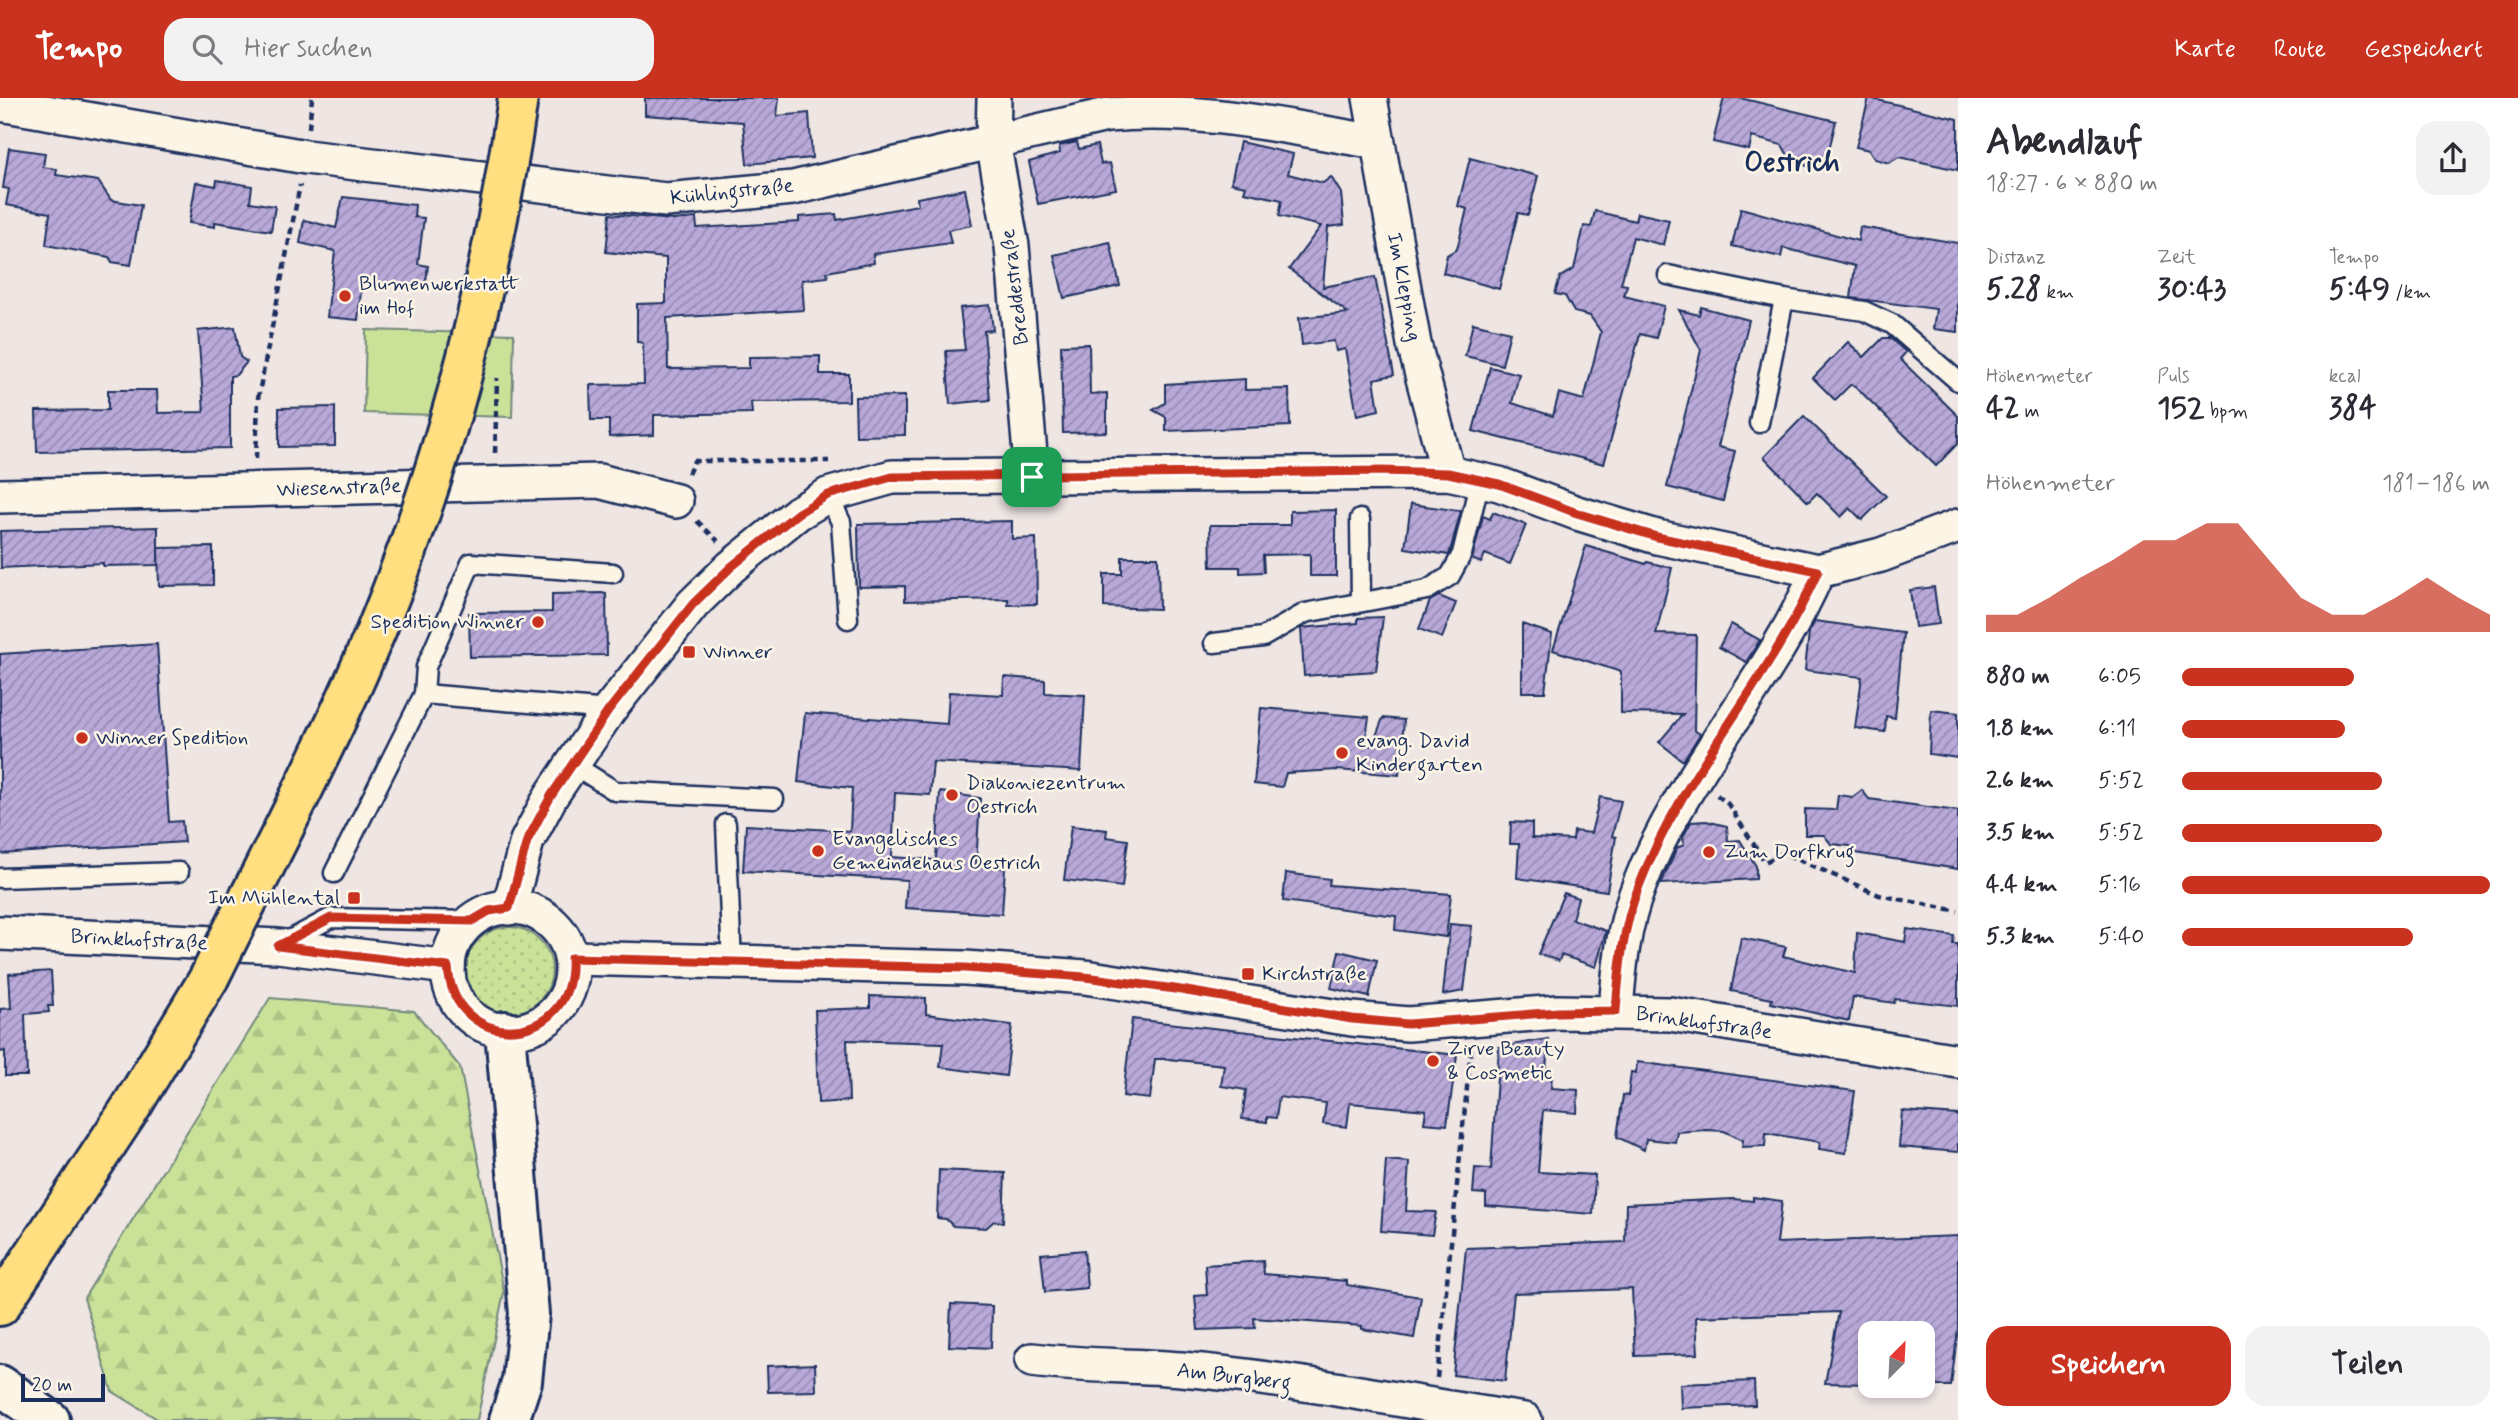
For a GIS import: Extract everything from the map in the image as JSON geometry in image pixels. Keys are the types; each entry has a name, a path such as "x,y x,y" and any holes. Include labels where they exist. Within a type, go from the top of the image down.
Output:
{"highway":[{"path":"0,1306 137,1097 209,978 286,828 359,671 391,589 452,407 484,287 508,167 518,98"}],"street":[{"name":"Breddestraße","path":"994,98 993,142 1013,246 1032,477"},
{"name":"Im Klepping","path":"1370,98 1414,344 1448,473"},
{"name":"Kühlingstraße","path":"0,104 306,157 666,200 793,188 1107,116 1143,111 1230,118 1376,142"},
{"path":"509,908 527,841 572,764 609,710 693,604 739,561 798,513 828,495 892,477 1448,473 1480,480 1657,537 1818,571 1881,555 1958,526"},
{"name":"Wiesenstraße","path":"0,496 599,481 676,501"},
{"path":"1616,1011 1619,968 1627,924 1654,850 1694,778 1732,723 1807,596 1818,571"},
{"path":"509,908 530,911 549,922 563,938 571,958 570,983 560,1006 530,1028 505,1031 480,1023 469,1015 453,993 448,967 455,941 472,921 489,911 509,908"},
{"name":"Brinkhofstraße","path":"0,933 278,946 448,967"},
{"name":"Brinkhofstraße","path":"571,958 965,968 1085,977 1175,989 1352,1019 1408,1024 1558,1012 1670,1014 1958,1061"},
{"path":"505,1031 529,1314 522,1381 509,1420"},
{"name":"Am Burgberg","path":"1032,1360 1181,1369 1433,1413 1525,1420"},
{"path":"0,1385 50,1420"}],"lane":[{"path":"1668,275 1784,299 1864,311 1892,324 1958,380"},
{"path":"1759,423 1784,299"},
{"path":"1214,643 1263,637 1305,613 1427,590 1450,576 1462,554 1480,480"},
{"path":"828,495 841,522 848,619"},
{"path":"1360,519 1361,602"},
{"path":"334,873 424,694 426,667 471,563 613,573"},
{"path":"424,694 609,710"},
{"path":"572,764 615,791 774,799"},
{"path":"726,824 732,964"},
{"path":"0,878 179,872"},
{"path":"278,946 331,918 472,921"}],"path":[{"path":"255,491 258,398 306,157"},
{"path":"739,561 676,501 694,461 829,461"},
{"path":"1694,778 1728,804 1765,862 1783,852 1879,895 1958,911"},
{"path":"1433,1413 1474,1020"}],"green space":[{"path":"366,330 514,334 512,417 364,413"},
{"path":"509,927 533,934 545,946 552,970 545,994 533,1006 509,1013 485,1006 473,994 466,970 473,946 485,934"},
{"path":"270,998 414,1011 460,1067 504,1292 477,1420 159,1420 112,1391 84,1298"}],"building":[{"path":"645,98 779,98 777,116 809,113 812,158 747,164 743,122 645,115"},
{"path":"1724,98 1740,98 1836,121 1824,170 1792,162 1782,145 1752,137 1749,150 1713,142"},
{"path":"1869,98 1958,119 1958,170 1899,157 1889,163 1875,159 1869,150 1856,147"},
{"path":"1077,142 1079,149 1097,145 1101,164 1110,163 1116,189 1038,204 1029,162 1060,153 1059,146"},
{"path":"1240,142 1293,154 1288,174 1323,183 1331,177 1341,193 1344,225 1328,227 1323,287 1375,277 1394,375 1374,379 1379,410 1357,415 1345,349 1336,351 1334,341 1302,345 1299,318 1348,313 1289,269 1321,226 1279,216 1282,200 1244,192 1246,186 1231,183"},
{"path":"9,148 45,153 43,167 57,169 56,175 98,181 111,200 141,205 131,265 112,262 109,257 46,245 50,213 6,205 9,189 3,188"},
{"path":"1470,158 1538,176 1528,215 1518,213 1499,289 1443,273 1447,255 1457,249 1467,209 1458,206"},
{"path":"217,180 252,186 250,202 275,206 271,231 215,222 215,227 189,223 196,182 216,186"},
{"path":"965,189 972,225 948,230 951,243 873,254 874,263 827,272 828,277 802,280 804,310 667,318 668,369 749,368 749,357 820,356 820,374 849,374 849,401 751,402 752,413 654,415 654,435 609,437 609,420 591,420 590,385 644,384 643,343 637,342 637,304 666,303 666,258 606,252 610,214 673,220 696,218 697,228 799,222 799,217 836,214 837,220 918,205 917,198"},
{"path":"343,197 415,205 414,217 424,218 418,264 428,266 425,288 362,282 358,320 327,317 335,251 300,243 304,220 336,228"},
{"path":"1741,208 1858,241 1860,227 1958,243 1958,332 1933,329 1936,309 1851,298 1855,266 1783,248 1781,257 1732,246"},
{"path":"1595,211 1635,221 1637,213 1669,220 1663,245 1633,237 1621,284 1627,285 1624,296 1664,306 1656,338 1640,334 1604,464 1473,431 1490,367 1519,374 1512,403 1553,416 1559,393 1584,400 1601,332 1590,316 1574,312 1565,296 1555,294 1560,277 1574,269 1584,226 1591,227"},
{"path":"1110,242 1120,286 1064,298 1054,255"},
{"path":"990,305 993,330 984,331 990,400 950,404 946,351 965,350 960,308"},
{"path":"1701,307 1749,320 1718,447 1735,451 1723,501 1667,487 1701,350 1679,310 1699,315"},
{"path":"1473,323 1510,332 1502,365 1465,356"},
{"path":"235,327 240,357 247,362 236,375 230,376 230,448 37,452 36,411 108,410 108,390 157,390 158,413 204,412 198,331"},
{"path":"1883,338 1890,338 1906,352 1900,359 1958,416 1958,443 1936,466 1855,386 1850,385 1835,400 1813,378 1848,342 1864,357"},
{"path":"1089,344 1090,394 1107,393 1107,432 1063,433 1061,345"},
{"path":"1245,379 1245,390 1289,389 1290,426 1166,431 1166,417 1153,410 1165,403 1165,384"},
{"path":"905,396 905,435 856,436 855,397"},
{"path":"335,407 335,446 279,447 279,408"},
{"path":"1804,416 1886,496 1862,520 1850,508 1841,517 1817,493 1808,502 1764,457"},
{"path":"1411,504 1461,511 1449,555 1405,548"},
{"path":"1336,510 1336,576 1310,576 1310,554 1263,555 1264,572 1240,573 1240,567 1211,567 1210,525 1290,525 1290,511"},
{"path":"1493,512 1526,525 1510,564 1485,554 1481,563 1472,559 1483,516 1490,519"},
{"path":"1012,521 1012,539 1036,538 1037,604 1008,605 1008,599 905,601 905,586 859,587 858,524"},
{"path":"158,527 158,565 103,566 103,563 1,568 0,531"},
{"path":"1586,546 1646,564 1647,562 1672,568 1656,634 1696,635 1694,730 1700,734 1683,761 1659,742 1683,714 1621,713 1621,672 1553,650"},
{"path":"213,547 213,585 159,586 158,548"},
{"path":"1122,557 1158,557 1159,609 1104,607 1104,574 1122,574"},
{"path":"1934,587 1939,624 1915,627 1910,590"},
{"name":"Spedition Winner","path":"552,594 606,594 607,655 470,657 469,613 552,612"},
{"path":"1439,596 1456,603 1442,638 1419,629 1430,601"},
{"path":"1383,617 1376,671 1304,676 1301,628 1358,623 1358,618"},
{"path":"1815,621 1903,633 1895,718 1886,716 1885,732 1855,728 1862,677 1805,670 1809,632"},
{"path":"1522,624 1552,634 1545,692 1522,692"},
{"path":"1731,624 1760,640 1746,662 1719,647"},
{"name":"Winner Spedition","path":"157,644 169,822 182,821 184,842 0,854 0,654"},
{"path":"1004,677 1045,680 1045,693 1085,695 1081,771 933,762 930,795 895,793 892,857 936,860 940,792 980,798 976,866 1005,868 1002,914 905,908 907,880 743,871 746,825 850,831 852,788 798,782 805,713 947,724 949,692 1003,695"},
{"path":"1261,708 1369,717 1365,744 1372,746 1383,718 1404,720 1399,775 1337,770 1286,773 1282,787 1254,784"},
{"path":"1931,710 1958,713 1958,758 1929,754"},
{"path":"1862,790 1869,799 1958,811 1958,869 1855,853 1850,846 1831,844 1824,835 1805,835 1805,809 1836,810 1838,795 1853,797"},
{"path":"1600,797 1621,801 1612,836 1616,837 1607,891 1517,878 1519,844 1510,844 1511,822 1532,823 1532,838 1573,840 1574,831 1591,833"},
{"name":"Zum Dorfkrug","path":"1706,821 1727,826 1728,841 1740,840 1756,866 1756,879 1661,884 1677,848 1684,845 1683,837 1691,822"},
{"path":"1071,826 1107,830 1106,837 1128,840 1122,887 1064,880"},
{"path":"1286,873 1330,879 1329,885 1451,894 1446,937 1395,930 1396,916 1283,901"},
{"path":"1564,893 1578,898 1572,919 1606,931 1596,967 1561,955 1559,961 1538,954"},
{"path":"1450,924 1472,926 1464,991 1443,995"},
{"path":"1907,929 1954,936 1953,944 1958,944 1958,1006 1895,999 1894,1003 1853,997 1849,1021 1771,1003 1772,999 1731,991 1741,938 1786,947 1783,956 1855,973 1857,933 1905,942"},
{"path":"1339,951 1377,960 1369,997 1331,988"},
{"path":"51,971 53,1006 48,1006 49,1012 25,1014 27,1076 5,1076 5,1051 0,1052 0,1009 11,1008 9,974"},
{"path":"870,996 926,998 926,1014 1012,1025 1006,1076 940,1067 943,1043 847,1040 849,1101 818,1103 815,1010 870,1008"},
{"path":"1132,1019 1457,1055 1447,1125 1424,1123 1426,1110 1350,1103 1347,1127 1323,1124 1326,1103 1279,1097 1276,1118 1267,1117 1267,1122 1242,1119 1246,1090 1221,1086 1224,1065 1168,1059 1155,1059 1150,1099 1123,1096"},
{"path":"1548,1039 1546,1073 1552,1074 1551,1088 1578,1090 1577,1113 1543,1110 1538,1172 1595,1175 1593,1214 1486,1206 1486,1194 1473,1193 1475,1168 1491,1169 1499,1047"},
{"path":"1637,1062 1855,1091 1846,1153 1819,1149 1820,1142 1766,1133 1765,1146 1742,1147 1743,1140 1724,1131 1706,1130 1677,1132 1675,1142 1646,1139 1644,1150 1617,1137 1623,1095 1628,1096 1631,1072 1636,1073"},
{"path":"1902,1111 1958,1115 1958,1152 1899,1147"},
{"path":"1386,1160 1409,1162 1406,1211 1436,1212 1432,1235 1381,1231"},
{"path":"939,1170 1005,1173 1003,1222 994,1221 986,1228 953,1226 946,1219 937,1218"},
{"path":"1753,1197 1782,1201 1777,1243 1958,1236 1958,1328 1951,1386 1936,1386 1936,1321 1858,1321 1858,1384 1825,1383 1839,1312 1696,1317 1698,1354 1635,1356 1632,1289 1514,1293 1505,1381 1453,1375 1466,1248 1625,1242 1626,1204 1733,1199 1753,1201"},
{"path":"1084,1250 1087,1288 1045,1292 1041,1254"},
{"path":"1263,1261 1264,1274 1347,1281 1347,1285 1421,1297 1414,1338 1362,1329 1362,1326 1254,1318 1255,1328 1198,1330 1195,1296 1207,1295 1205,1265"},
{"path":"951,1304 992,1306 991,1348 949,1346"},
{"path":"815,1364 816,1391 768,1392 767,1366"},
{"path":"1754,1381 1755,1405 1681,1408 1680,1384"}],"place":[{"name":"Blumenwerkstatt im Hof","path":"345,296"},
{"name":"Spedition Winner","path":"538,622"},
{"name":"Winner","path":"689,652"},
{"name":"Winner Spedition","path":"82,738"},
{"name":"evang. David Kindergarten","path":"1342,753"},
{"name":"Diakoniezentrum Oestrich","path":"952,795"},
{"name":"Evangelisches Gemeindehaus Oestrich","path":"818,851"},
{"name":"Zum Dorfkrug","path":"1709,852"},
{"name":"Im Mühlental","path":"354,898"},
{"name":"Kirchstraße","path":"1248,974"},
{"name":"Zirve Beauty & Cosmetic","path":"1433,1061"}],"district":[{"name":"Oestrich","path":"1792,163"}],"route":[{"path":"1382,471 1448,473 1499,484 1577,513 1657,537 1818,571 1807,596 1766,666 1672,814 1654,850 1627,924 1619,968 1616,1011 1558,1012 1488,1020 1408,1024 1352,1019 1175,989 1085,977 965,968 571,958 570,983 560,1006 541,1023 530,1028 505,1031 480,1023 460,1005 449,981 448,967 381,961 278,946 331,918 472,921 489,911 509,908 527,841 551,796 609,710 693,604 731,567 798,513 828,495 892,477 1032,477 1382,471"}]}
